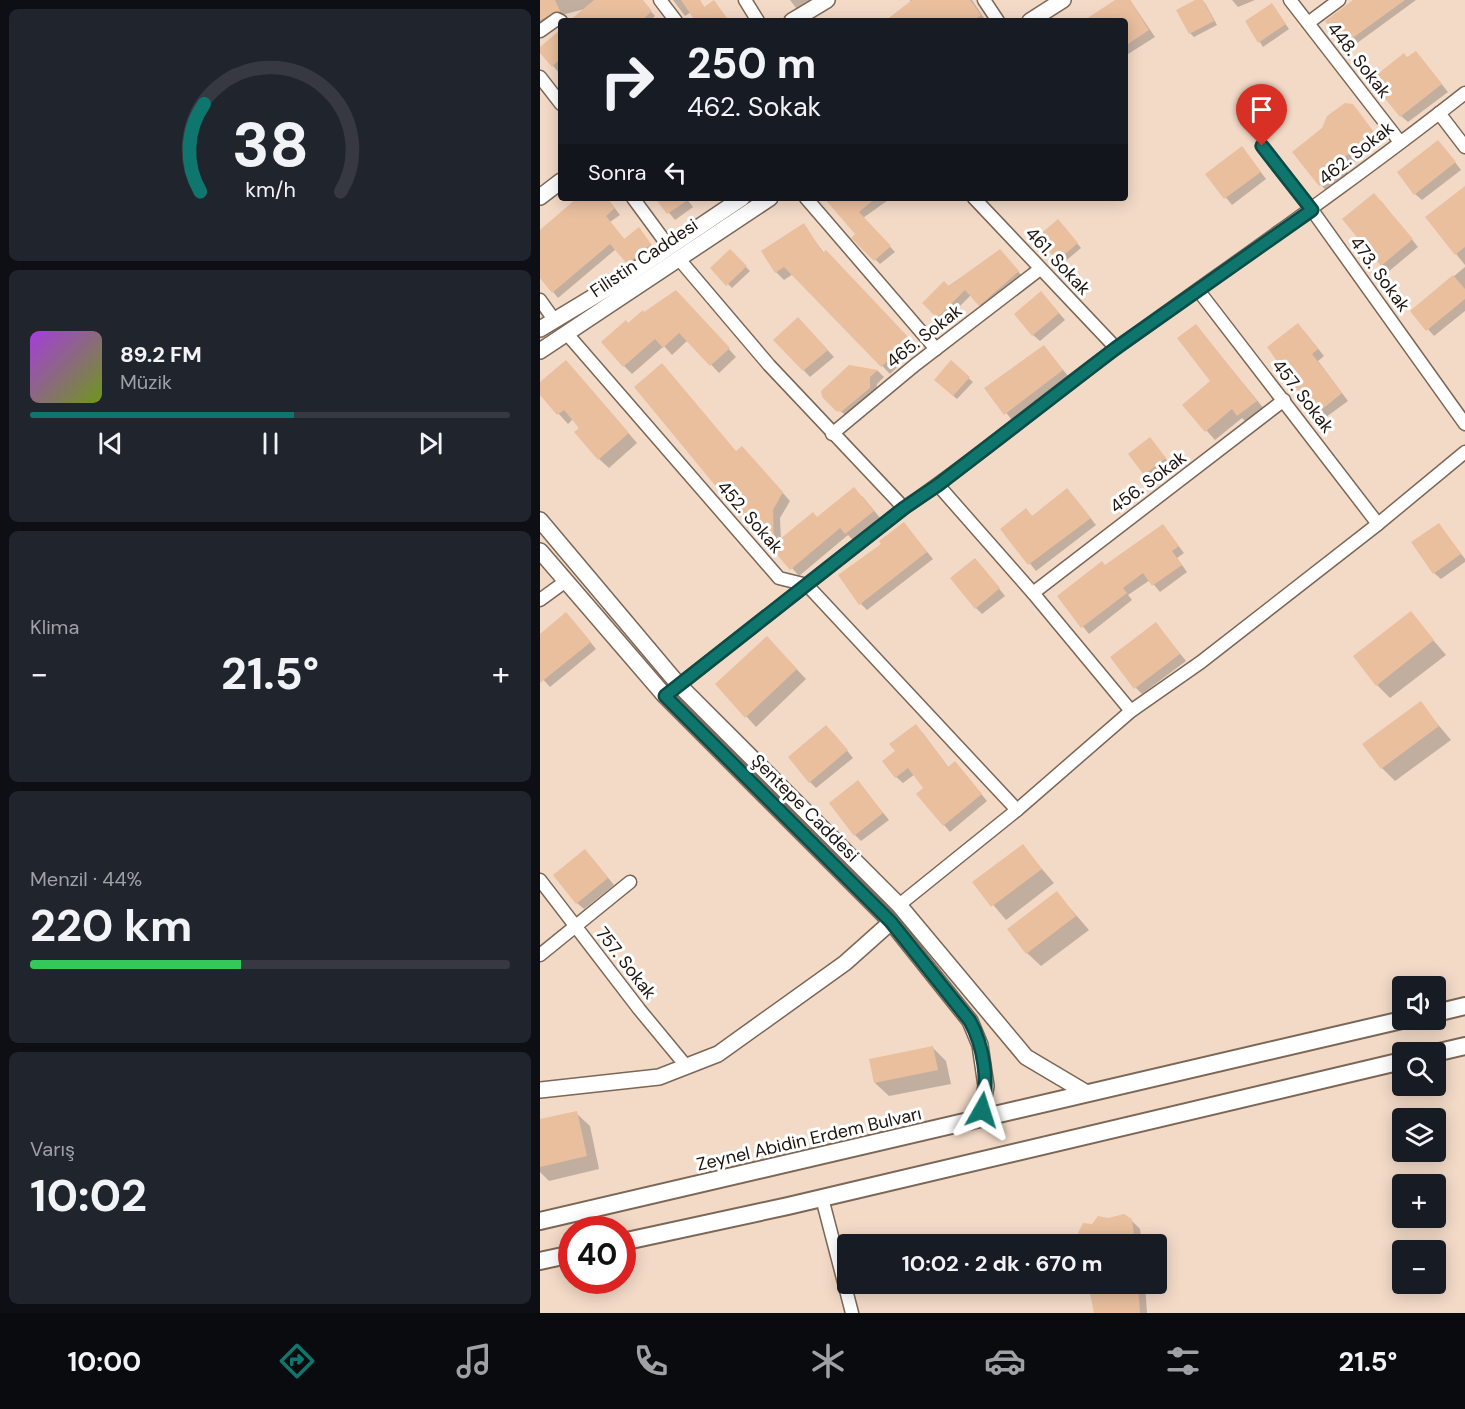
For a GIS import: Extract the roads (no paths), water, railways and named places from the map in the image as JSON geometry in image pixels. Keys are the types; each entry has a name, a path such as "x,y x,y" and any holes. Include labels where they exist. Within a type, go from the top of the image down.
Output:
{"main road":[{"path":"1446,1010 1465,1006"},
{"name":"Zeynel Abidin Erdem Bulvarı","path":"540,1221 980,1119 1085,1092 1392,1022"},
{"path":"1446,1050 1465,1046"},
{"path":"636,1239 822,1198 1392,1062"},
{"path":"540,1261 558,1257"}],"street":[{"path":"660,0 674,18"},
{"path":"745,0 756,18"},
{"path":"797,18 827,0"},
{"path":"984,0 996,18"},
{"path":"1035,18 1063,0"},
{"name":"448. Sokak","path":"1290,0 1400,142"},
{"path":"1308,23 1339,0"},
{"path":"540,32 558,20"},
{"path":"540,77 558,100"},
{"name":"462. Sokak","path":"665,696 904,508 938,485 1116,348 1312,210 1465,93"},
{"path":"1439,113 1465,147"},
{"name":"473. Sokak","path":"1262,146 1312,210 1465,424"},
{"path":"540,197 558,183"},
{"path":"635,201 673,253 768,365 904,508"},
{"name":"Filistin Caddesi","path":"540,351 568,335 738,201"},
{"name":"Filistin Caddesi","path":"540,329 765,201"},
{"path":"809,201 936,349"},
{"name":"461. Sokak","path":"977,201 1116,348"},
{"name":"465. Sokak","path":"832,434 936,349 1040,269"},
{"name":"457. Sokak","path":"1198,290 1378,524"},
{"path":"540,300 555,321"},
{"name":"452. Sokak","path":"568,335 779,578 807,585"},
{"name":"456. Sokak","path":"1033,593 1284,400"},
{"path":"899,905 1017,810 1131,711 1201,662 1378,524 1465,452"},
{"path":"938,485 1033,593 1131,711"},
{"path":"540,520 678,684 899,905 1026,1057 1085,1092"},
{"name":"Şentepe Caddesi","path":"540,551 665,696 891,922 970,1021 977,1034 986,1086 980,1119"},
{"path":"540,600 566,581"},
{"path":"807,585 1017,810"},
{"name":"757. Sokak","path":"540,880 687,1066"},
{"path":"540,955 630,882"},
{"path":"540,1090 659,1077 718,1054 845,963 891,922"},
{"path":"822,1198 852,1313"}]}
